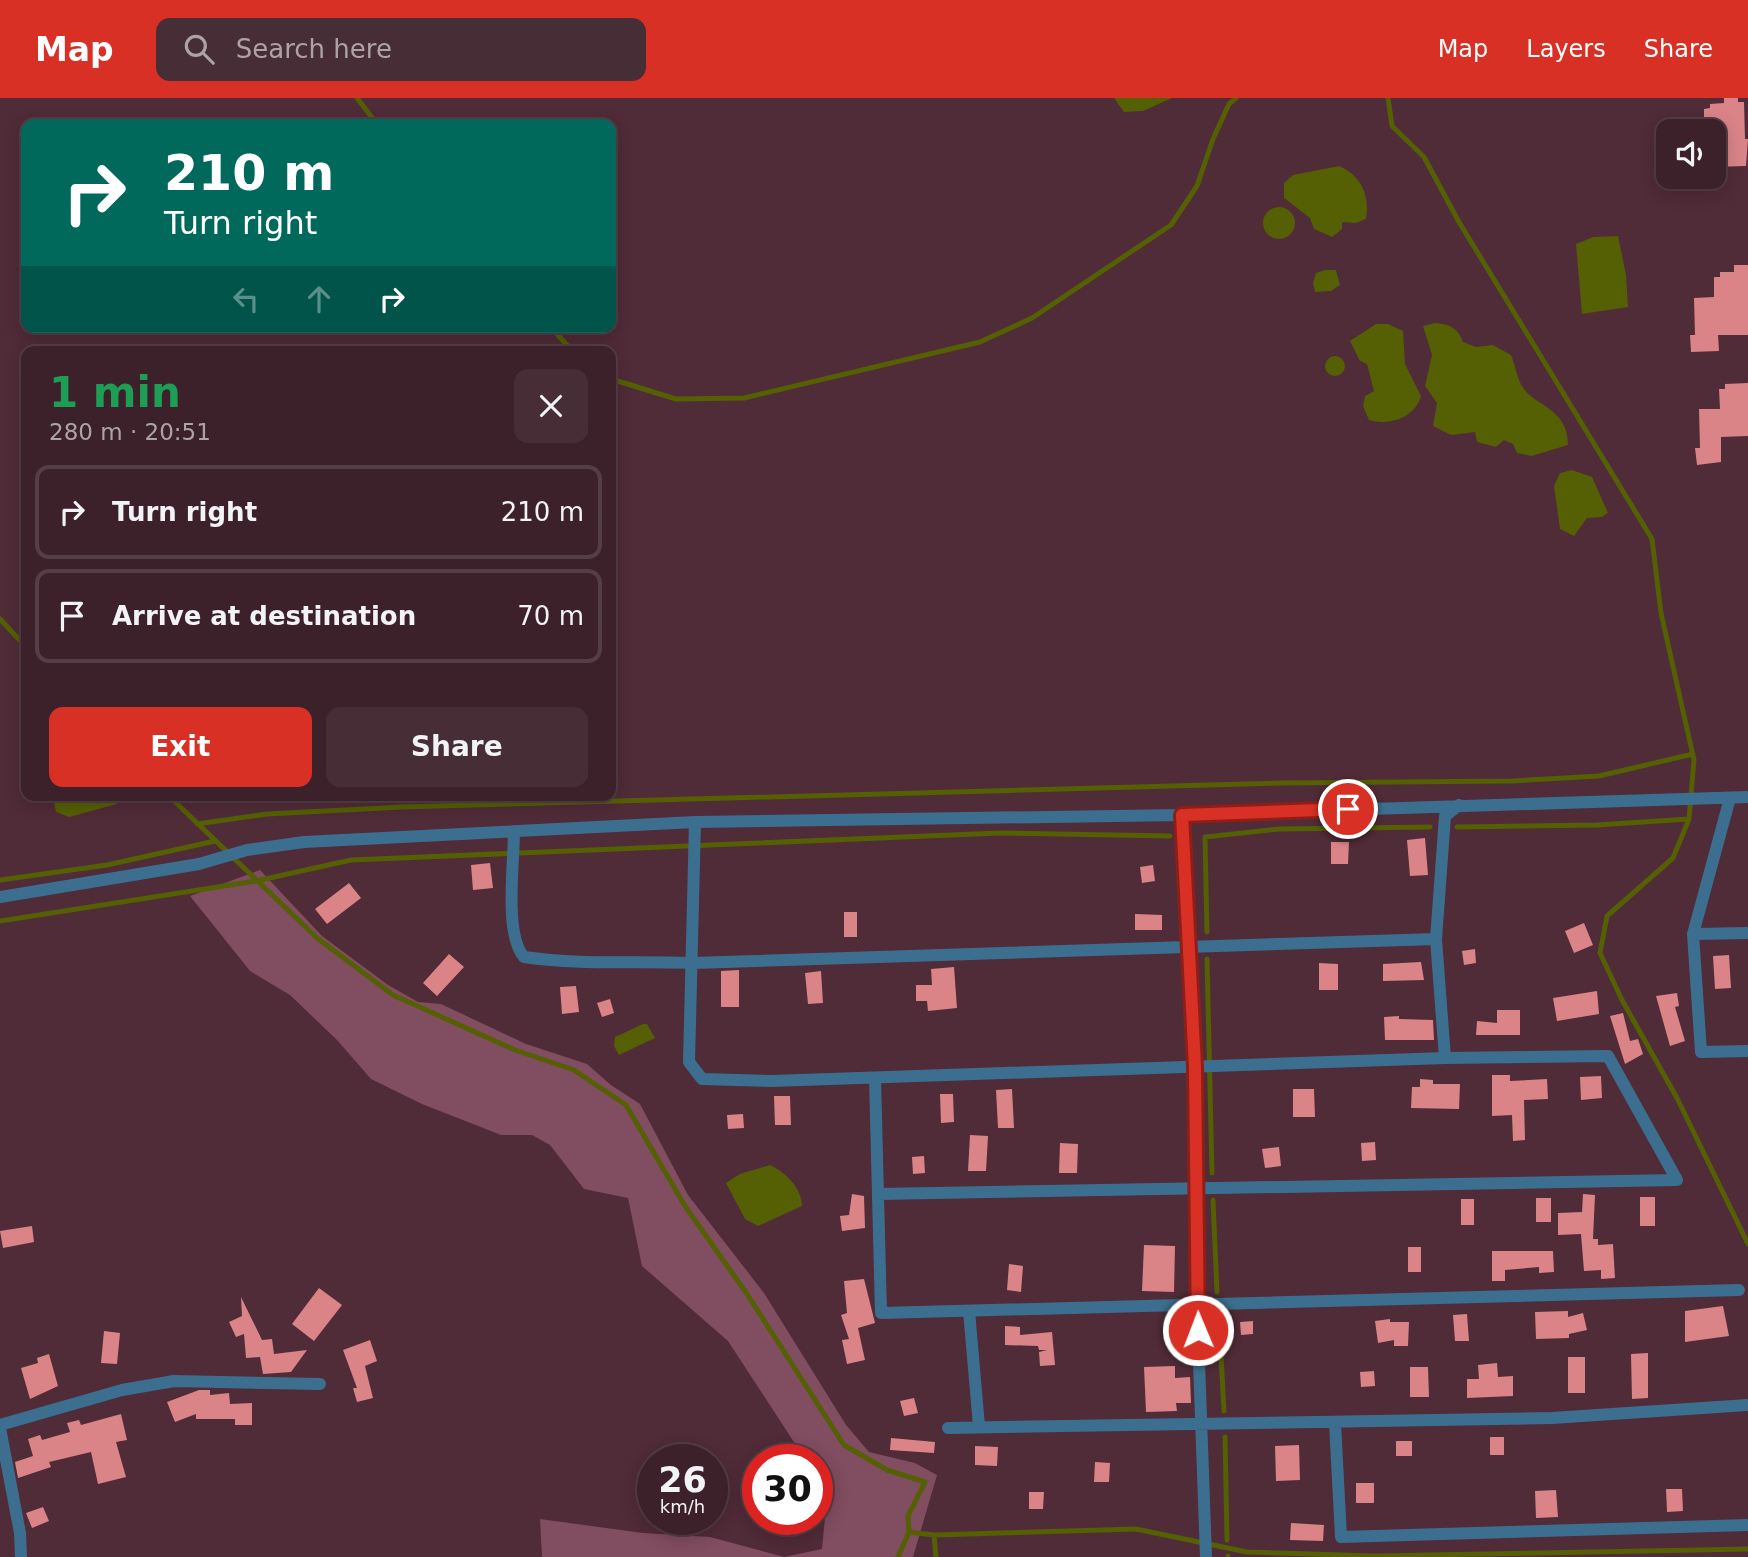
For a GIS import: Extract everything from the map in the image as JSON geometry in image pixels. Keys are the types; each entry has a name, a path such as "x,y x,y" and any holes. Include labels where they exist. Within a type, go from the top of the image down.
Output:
{"street":[{"path":"0,897 199,864 247,850 303,842 695,822 1182,815 1748,797"},
{"path":"1730,798 1693,934 1701,1052 1748,1051"},
{"path":"1445,1058 1437,939 1445,816 1459,805"},
{"path":"1182,815 1195,1067 1198,1306 1206,1557"},
{"path":"695,822 690,1062 702,1079 772,1081 1445,1058 1608,1056 1677,1180 878,1194"},
{"path":"514,831 511,925 516,948 524,957 565,962 625,960 692,963 1437,939"},
{"path":"1693,934 1748,933"},
{"path":"875,1078 881,1313 1739,1290"},
{"path":"969,1311 979,1426"},
{"path":"21,1557 20,1533 0,1427 122,1390 174,1381 320,1384"},
{"path":"948,1428 1552,1418 1748,1405"},
{"path":"1335,1423 1341,1537 1748,1525"}],"shaded area":[{"path":"1114,98 1172,98 1143,111 1124,112"},
{"path":"1339,166 1359,181 1367,202 1367,211 1366,219 1356,223 1342,222 1342,229 1332,237 1314,229 1310,218 1284,198 1284,183 1293,175"},
{"path":"1279,207 1290,212 1295,223 1290,234 1279,239 1268,234 1263,223 1268,212"},
{"path":"1618,236 1626,275 1628,307 1582,314 1576,244 1593,237"},
{"path":"1336,270 1340,285 1331,291 1315,292 1313,283 1316,273"},
{"path":"1435,323 1453,328 1463,342 1476,347 1493,345 1511,355 1522,386 1527,393 1557,415 1567,432 1568,445 1532,456 1517,453 1513,444 1504,440 1496,447 1477,442 1475,432 1451,435 1433,426 1437,403 1425,386 1432,355 1423,326"},
{"path":"1376,324 1388,324 1403,331 1405,364 1421,396 1413,410 1393,421 1369,420 1363,406 1365,396 1374,391 1367,364 1360,361 1350,341"},
{"path":"1335,356 1342,359 1345,366 1342,373 1335,376 1328,373 1325,366 1328,359"},
{"path":"1572,470 1592,477 1608,513 1602,517 1587,518 1574,536 1560,529 1554,486 1560,473"},
{"path":"54,801 118,801 117,804 69,817 56,812"},
{"path":"260,870 322,936 388,985 418,1002 441,1004 526,1044 587,1064 611,1085 640,1104 688,1195 764,1293 846,1425 869,1452 915,1463 937,1475 913,1557 784,1557 822,1549 823,1535 833,1535 833,1444 795,1444 728,1341 642,1266 628,1198 584,1189 550,1145 532,1135 501,1135 422,1104 371,1079 337,1040 290,995 250,971 190,896"},
{"path":"647,1024 655,1038 619,1055 614,1046 615,1037"},
{"path":"770,1165 792,1181 802,1206 758,1226 745,1219 726,1183 740,1174"},
{"path":"540,1519 637,1532 637,1535 710,1537 784,1557 542,1557"}],"building":[{"path":"1724,98 1738,98 1738,102 1744,102 1745,139 1748,139 1746,166 1726,167 1726,119 1704,119 1704,109 1710,108 1710,104 1724,103"},
{"path":"1734,265 1748,265 1748,335 1718,335 1719,351 1691,352 1690,335 1695,335 1694,298 1714,297 1714,277 1720,277 1720,272 1734,272"},
{"path":"1748,383 1748,436 1721,437 1721,462 1697,465 1695,448 1700,448 1699,409 1720,409 1719,389 1725,389 1725,384"},
{"path":"1425,838 1428,875 1410,876 1407,840"},
{"path":"1331,842 1349,842 1348,864 1331,864"},
{"path":"490,863 493,888 473,890 471,865"},
{"path":"1153,865 1155,881 1142,883 1140,867"},
{"path":"349,883 361,898 327,924 315,909"},
{"path":"844,912 857,912 857,937 844,937"},
{"path":"1135,914 1162,915 1162,930 1135,930"},
{"path":"1584,923 1593,945 1574,953 1565,931"},
{"path":"1475,949 1476,963 1464,965 1462,951"},
{"path":"449,954 464,967 437,996 423,983"},
{"path":"1729,955 1731,988 1715,989 1713,956"},
{"path":"1421,962 1424,980 1383,981 1383,964"},
{"path":"1319,963 1338,964 1338,990 1319,990"},
{"path":"954,967 957,1008 928,1011 927,1001 916,1001 916,985 932,985 931,969"},
{"path":"739,970 739,1007 721,1007 721,971"},
{"path":"821,971 823,1003 808,1004 805,973"},
{"path":"576,986 579,1012 562,1014 560,987"},
{"path":"1597,991 1599,1014 1557,1021 1553,998"},
{"path":"1677,993 1679,1006 1675,1007 1685,1041 1670,1046 1656,996"},
{"path":"610,999 614,1013 602,1017 597,1003"},
{"path":"1497,1010 1520,1010 1520,1035 1476,1035 1477,1021 1497,1023"},
{"path":"1623,1013 1630,1041 1638,1039 1643,1054 1625,1064 1610,1016"},
{"path":"1399,1016 1399,1019 1433,1020 1434,1040 1385,1040 1384,1017"},
{"path":"1492,1075 1510,1075 1510,1081 1547,1079 1548,1099 1524,1100 1525,1140 1513,1141 1512,1115 1492,1116"},
{"path":"1601,1076 1602,1098 1581,1100 1580,1077"},
{"path":"1420,1079 1433,1080 1433,1084 1460,1084 1459,1109 1411,1108 1412,1087 1420,1087"},
{"path":"1012,1089 1014,1128 998,1128 996,1090"},
{"path":"1293,1089 1314,1089 1315,1117 1293,1117"},
{"path":"940,1094 953,1094 954,1122 941,1123"},
{"path":"774,1096 790,1096 791,1125 775,1125"},
{"path":"743,1114 744,1128 728,1129 727,1115"},
{"path":"970,1135 988,1136 986,1171 968,1171"},
{"path":"1375,1142 1376,1160 1362,1161 1361,1143"},
{"path":"1060,1143 1078,1144 1077,1173 1059,1173"},
{"path":"1279,1147 1281,1166 1265,1168 1262,1149"},
{"path":"924,1156 925,1173 913,1174 912,1157"},
{"path":"852,1194 864,1196 865,1228 842,1231 840,1216 849,1215"},
{"path":"1583,1194 1595,1195 1593,1239 1598,1239 1598,1245 1613,1244 1615,1278 1601,1279 1601,1270 1584,1271 1581,1234 1558,1235 1558,1213 1582,1212"},
{"path":"1640,1197 1655,1197 1655,1226 1640,1226"},
{"path":"1536,1198 1551,1198 1551,1222 1536,1222"},
{"path":"1461,1199 1474,1199 1474,1225 1461,1225"},
{"path":"32,1226 34,1242 3,1248 0,1231"},
{"path":"1144,1245 1175,1246 1174,1292 1142,1291"},
{"path":"1408,1247 1421,1247 1421,1272 1408,1272"},
{"path":"1492,1251 1553,1251 1554,1272 1539,1273 1539,1267 1505,1270 1505,1281 1492,1281"},
{"path":"1009,1264 1023,1266 1021,1292 1007,1290"},
{"path":"864,1279 875,1323 858,1328 865,1360 847,1364 842,1340 849,1339 841,1315 847,1313 844,1281"},
{"path":"319,1288 342,1305 314,1341 292,1324"},
{"path":"241,1297 262,1340 272,1339 274,1354 307,1350 291,1372 263,1374 260,1357 246,1358 244,1334 236,1337 229,1322 242,1316"},
{"path":"1723,1306 1729,1336 1685,1342 1685,1311"},
{"path":"1568,1311 1568,1317 1583,1313 1587,1330 1569,1334 1569,1338 1536,1339 1535,1312"},
{"path":"1467,1314 1469,1341 1455,1341 1453,1315"},
{"path":"1390,1319 1390,1322 1409,1322 1408,1346 1394,1346 1394,1340 1378,1343 1375,1321"},
{"path":"1253,1321 1253,1334 1241,1335 1240,1322"},
{"path":"1005,1326 1020,1327 1020,1335 1052,1332 1055,1365 1040,1366 1039,1352 1047,1350 1039,1350 1038,1346 1005,1345"},
{"path":"104,1331 120,1333 117,1364 101,1363"},
{"path":"370,1340 377,1361 365,1366 373,1398 357,1402 353,1388 357,1388 343,1350"},
{"path":"1648,1353 1648,1398 1632,1399 1631,1354"},
{"path":"49,1354 58,1386 30,1399 21,1368 38,1363 37,1358"},
{"path":"1568,1357 1585,1357 1585,1393 1568,1393"},
{"path":"1497,1363 1498,1377 1513,1376 1513,1396 1467,1398 1467,1379 1479,1379 1478,1365"},
{"path":"1175,1366 1175,1378 1190,1377 1191,1403 1176,1403 1177,1411 1146,1412 1144,1367"},
{"path":"1410,1367 1428,1367 1429,1397 1410,1397"},
{"path":"1374,1371 1375,1386 1361,1387 1360,1372"},
{"path":"199,1390 210,1390 210,1395 229,1393 230,1404 252,1403 252,1425 235,1425 235,1419 196,1419 196,1414 175,1422 167,1402"},
{"path":"914,1398 918,1413 904,1416 900,1401"},
{"path":"121,1414 127,1440 116,1442 126,1477 98,1484 91,1452 49,1462 51,1467 18,1478 15,1462 33,1456 28,1439 40,1435 42,1440 70,1432 67,1423 79,1420 81,1425"},
{"path":"1490,1437 1504,1437 1504,1455 1490,1455"},
{"path":"891,1438 935,1442 934,1453 890,1450"},
{"path":"1396,1441 1412,1441 1412,1456 1396,1456"},
{"path":"1299,1445 1300,1480 1276,1481 1275,1446"},
{"path":"975,1446 998,1447 997,1466 975,1465"},
{"path":"1095,1462 1110,1463 1109,1482 1094,1482"},
{"path":"1356,1483 1374,1483 1374,1503 1356,1503"},
{"path":"1666,1489 1682,1489 1683,1511 1667,1512"},
{"path":"1556,1490 1558,1517 1536,1518 1535,1491"},
{"path":"1029,1492 1044,1492 1043,1509 1029,1509"},
{"path":"43,1507 49,1521 32,1528 26,1513"},
{"path":"1291,1523 1324,1525 1323,1541 1290,1540"}],"waterway":[{"path":"357,98 373,119"},
{"path":"616,381 676,399 744,398 980,342 1032,318 1171,225 1197,186 1213,139 1229,104 1236,98"},
{"path":"1388,98 1392,126 1424,157 1459,222 1652,539 1661,613 1694,760 1689,819 1673,858 1607,916 1600,953 1622,1000 1677,1098 1748,1244"},
{"path":"556,333 568,346"},
{"path":"0,619 21,642"},
{"path":"197,824 267,814 402,807 1281,783 1513,781 1599,776 1693,754"},
{"path":"174,801 317,938 393,995 515,1050 574,1070 626,1105 685,1206 747,1294 844,1445 887,1470 925,1482 908,1516 909,1532 934,1535 936,1557"},
{"path":"1457,827 1597,825 1689,819"},
{"path":"1207,932 1205,837 1280,829 1430,827"},
{"path":"0,921 256,881 351,860 999,833 1170,836"},
{"path":"0,880 107,865 215,841"},
{"path":"1207,959 1212,1173"},
{"path":"1213,1200 1217,1292"},
{"path":"1219,1319 1224,1411"},
{"path":"1225,1437 1227,1540"},
{"path":"934,1535 1136,1529 1247,1552 1374,1556 1748,1549"},
{"path":"898,1557 909,1532"}],"route":[{"path":"1198,1330 1195,1067 1182,815 1348,809"}]}
